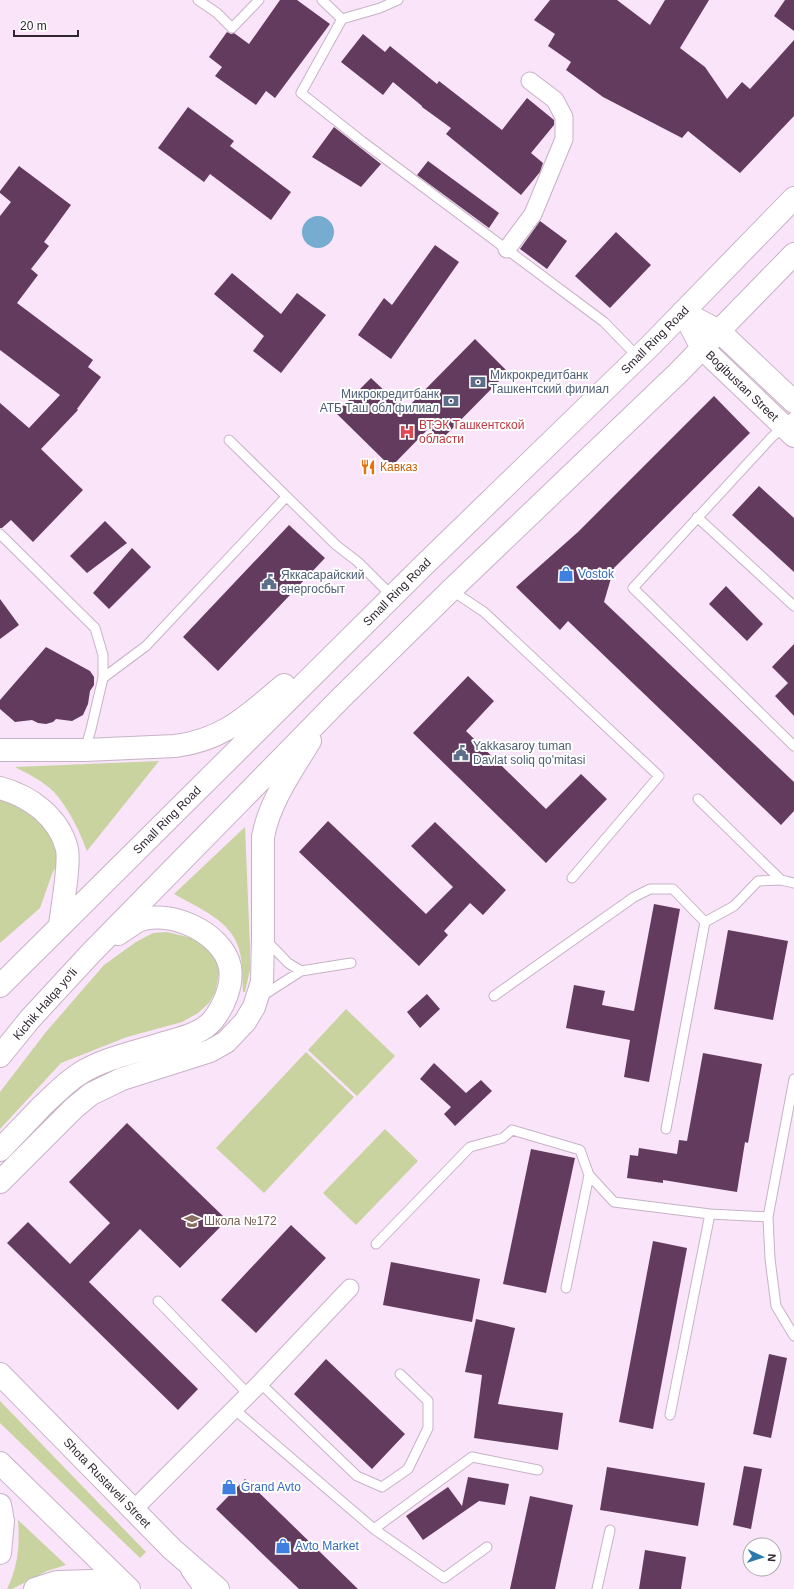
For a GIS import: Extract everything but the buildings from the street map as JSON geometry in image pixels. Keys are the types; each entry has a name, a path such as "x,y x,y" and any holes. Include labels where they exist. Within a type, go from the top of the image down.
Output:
{"main road":[{"name":"Small Ring Road","path":"0,986 392,596 638,357 794,198"},
{"path":"91,953 341,698 702,348 794,254"},
{"name":"Bogibustan Street","path":"683,312 719,331 794,402"},
{"name":"Bogibustan Street","path":"683,312 702,348 791,426"},
{"path":"0,750 85,750 175,746 201,741 215,736 240,721 392,596"},
{"path":"0,1182 74,1108 91,1094 122,1079 201,1055 219,1047 233,1036 245,1022 257,999 262,982 263,837 268,816 313,736 341,698"},
{"path":"0,788 21,795 39,806 51,818 61,832 67,850 67,867 60,925"},
{"path":"0,1150 57,1091 78,1074 102,1063 187,1036 204,1028 216,1016 228,991 230,967 226,956 220,947 202,931 176,920 150,919 136,922 91,953"},
{"name":"Kichik Halqa yo'li","path":"0,1056 30,1019 91,953"},
{"name":"Shota Rustaveli Street","path":"0,1374 172,1549 218,1589"},
{"path":"0,1463 128,1589"},
{"path":"0,1505 3,1521 0,1553"},
{"path":"35,1589 57,1582 93,1581 128,1589"}],"street":[{"path":"507,249 533,214 564,139 564,117 555,100 530,81"},
{"path":"133,1510 255,1389 350,1288"}],"lane":[{"path":"198,0 217,13 232,28 259,0"},
{"path":"322,0 342,19"},
{"path":"398,0 380,8 342,19 301,93 363,142 604,322 638,357"},
{"path":"791,426 698,517 633,588 794,746"},
{"path":"229,440 336,545 358,562 392,596"},
{"path":"102,678 146,646 286,497"},
{"path":"698,517 794,606"},
{"path":"0,534 95,628 103,654 102,678 92,729 85,750"},
{"path":"451,590 484,612 659,776 572,878"},
{"path":"698,799 781,880"},
{"path":"705,922 734,906 758,881 781,880 794,883"},
{"path":"494,996 634,898 650,889 672,889 705,922"},
{"path":"666,1129 705,922"},
{"path":"263,938 288,963 301,971"},
{"path":"257,999 301,971 351,963"},
{"path":"794,1079 768,1217 770,1259 776,1306 794,1336"},
{"path":"376,1244 470,1147 503,1138 512,1130 580,1150 589,1175 614,1202 710,1214 768,1217"},
{"path":"566,1288 589,1175"},
{"path":"670,1415 710,1214"},
{"path":"158,1301 255,1389 357,1476 382,1487 408,1469 428,1428 428,1401 400,1374"},
{"path":"234,1410 374,1529 444,1578 488,1547"},
{"path":"374,1529 472,1457 538,1470"},
{"path":"597,1589 610,1530"},
{"path":"172,1549 198,1589"}],"green space":[{"path":"159,761 87,851 73,820 54,792 40,781 15,767"},
{"path":"0,799 22,805 53,835 58,858 40,908 0,943"},
{"path":"245,827 250,970 245,992 243,992 242,965 239,949 229,930 203,910 174,894"},
{"path":"167,932 192,938 203,944 213,953 218,964 219,974 215,993 209,1003 198,1013 182,1022 127,1037 61,1063 0,1129 0,1092 46,1032 104,965 136,942 153,933"},
{"path":"346,1009 395,1056 357,1096 308,1050"},
{"path":"306,1052 354,1097 264,1193 216,1148"},
{"path":"385,1129 418,1161 356,1225 323,1193"},
{"path":"0,1401 146,1552 140,1558 0,1423"},
{"path":"18,1520 66,1565 47,1571 12,1589 7,1589 16,1564 19,1538"}],"water":[{"path":"315,216 321,216 331,223 334,232 333,238 327,245 321,248 315,248 305,241 302,235 302,229 309,219"}],"place":[{"name":"Микрокредитбанк Ташкентский филиал","path":"478,382"},
{"name":"Микрокредитбанк АТБ Таш обл филиал","path":"451,401"},
{"name":"ВТЭК Ташкентской области","path":"407,432"},
{"name":"Кавказ","path":"368,467"},
{"name":"Vostok","path":"566,574"},
{"name":"Яккасарайский энергосбыт","path":"269,582"},
{"name":"Yakkasaroy tuman Davlat soliq qo'mitasi","path":"461,753"},
{"name":"Школа №172","path":"192,1221"},
{"name":"Grand Avto","path":"229,1487"},
{"name":"Avto Market","path":"283,1546"}]}
